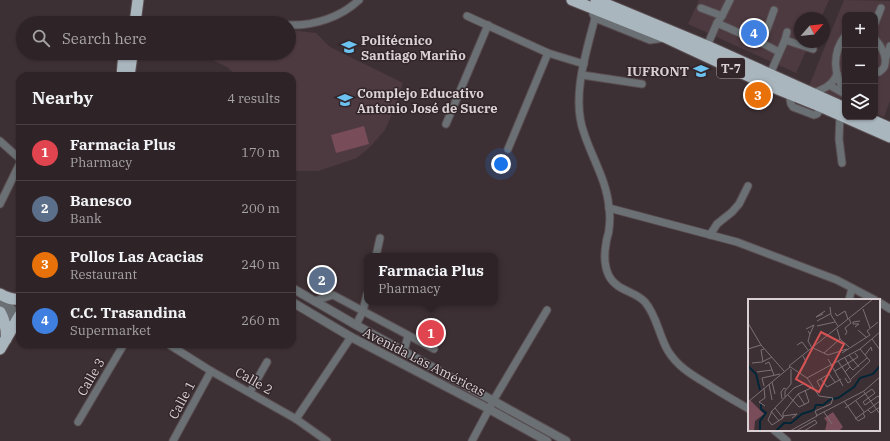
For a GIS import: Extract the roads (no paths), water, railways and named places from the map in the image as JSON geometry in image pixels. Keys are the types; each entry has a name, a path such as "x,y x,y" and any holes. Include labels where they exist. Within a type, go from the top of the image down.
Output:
{"highway":[{"path":"128,16 131,0"},
{"path":"136,16 138,0"},
{"name":"T-7","path":"572,0 592,3 707,46 814,93 842,110"},
{"name":"T-7","path":"592,3 789,94 822,107 842,111"},
{"path":"122,72 123,60"},
{"path":"130,72 131,60"},
{"name":"T-7","path":"859,120 890,137"},
{"path":"872,120 890,128"},
{"path":"0,296 16,299"},
{"path":"0,312 5,325 6,339"},
{"path":"0,349 16,326"},
{"path":"0,360 16,328"}],"street":[{"path":"296,25 316,23 328,19 351,7 358,0"},
{"path":"707,46 717,23 730,0"},
{"path":"592,3 595,18 584,64 579,101 580,118 584,133 605,183 609,208 609,230 604,262 610,277 617,286 639,297 646,303 674,360 683,369 748,408"},
{"path":"701,8 722,16"},
{"path":"878,16 881,8"},
{"path":"762,43 774,10"},
{"path":"467,16 548,53 584,64"},
{"path":"595,18 650,40 667,38"},
{"path":"717,23 779,52"},
{"path":"446,124 488,26"},
{"path":"770,74 787,32"},
{"path":"785,40 813,49"},
{"path":"842,41 836,56 835,65 842,86"},
{"path":"878,43 886,58"},
{"path":"880,72 885,65 890,46"},
{"path":"508,149 548,53"},
{"path":"814,93 834,81 837,74"},
{"path":"582,75 642,84"},
{"path":"829,85 842,91"},
{"path":"842,118 839,139 842,163"},
{"path":"0,141 16,155"},
{"path":"0,204 16,172"},
{"path":"710,235 717,224 732,212 739,204 748,186"},
{"path":"609,208 737,242 837,280 873,299"},
{"path":"377,253 380,238"},
{"path":"849,299 852,288"},
{"name":"Avenida Las Américas","path":"296,290 566,441"},
{"path":"314,301 333,295 434,349"},
{"path":"0,296 16,318"},
{"path":"880,303 890,309"},
{"name":"Avenida Las Américas","path":"296,304 351,337 547,441"},
{"path":"0,305 16,319"},
{"path":"356,325 364,305"},
{"path":"472,441 493,401 547,310"},
{"path":"404,351 408,336"},
{"path":"296,419 351,337"},
{"name":"Calle 3","path":"78,422 122,348"},
{"name":"Calle 2","path":"174,348 211,371 296,419 327,441"},
{"path":"250,392 267,362"},
{"name":"Calle 1","path":"173,441 211,371"},
{"path":"775,431 787,441"}],"place":[{"name":"C.C. Trasandina","path":"754,33"},
{"name":"Politécnico Santiago Mariño","path":"349,47"},
{"name":"IUFRONT","path":"701,71"},
{"name":"Pollos Las Acacias","path":"758,95"},
{"name":"Complejo Educativo Antonio José de Sucre","path":"345,100"},
{"name":"Banesco","path":"322,280"},
{"name":"Farmacia Plus","path":"431,333"}]}
